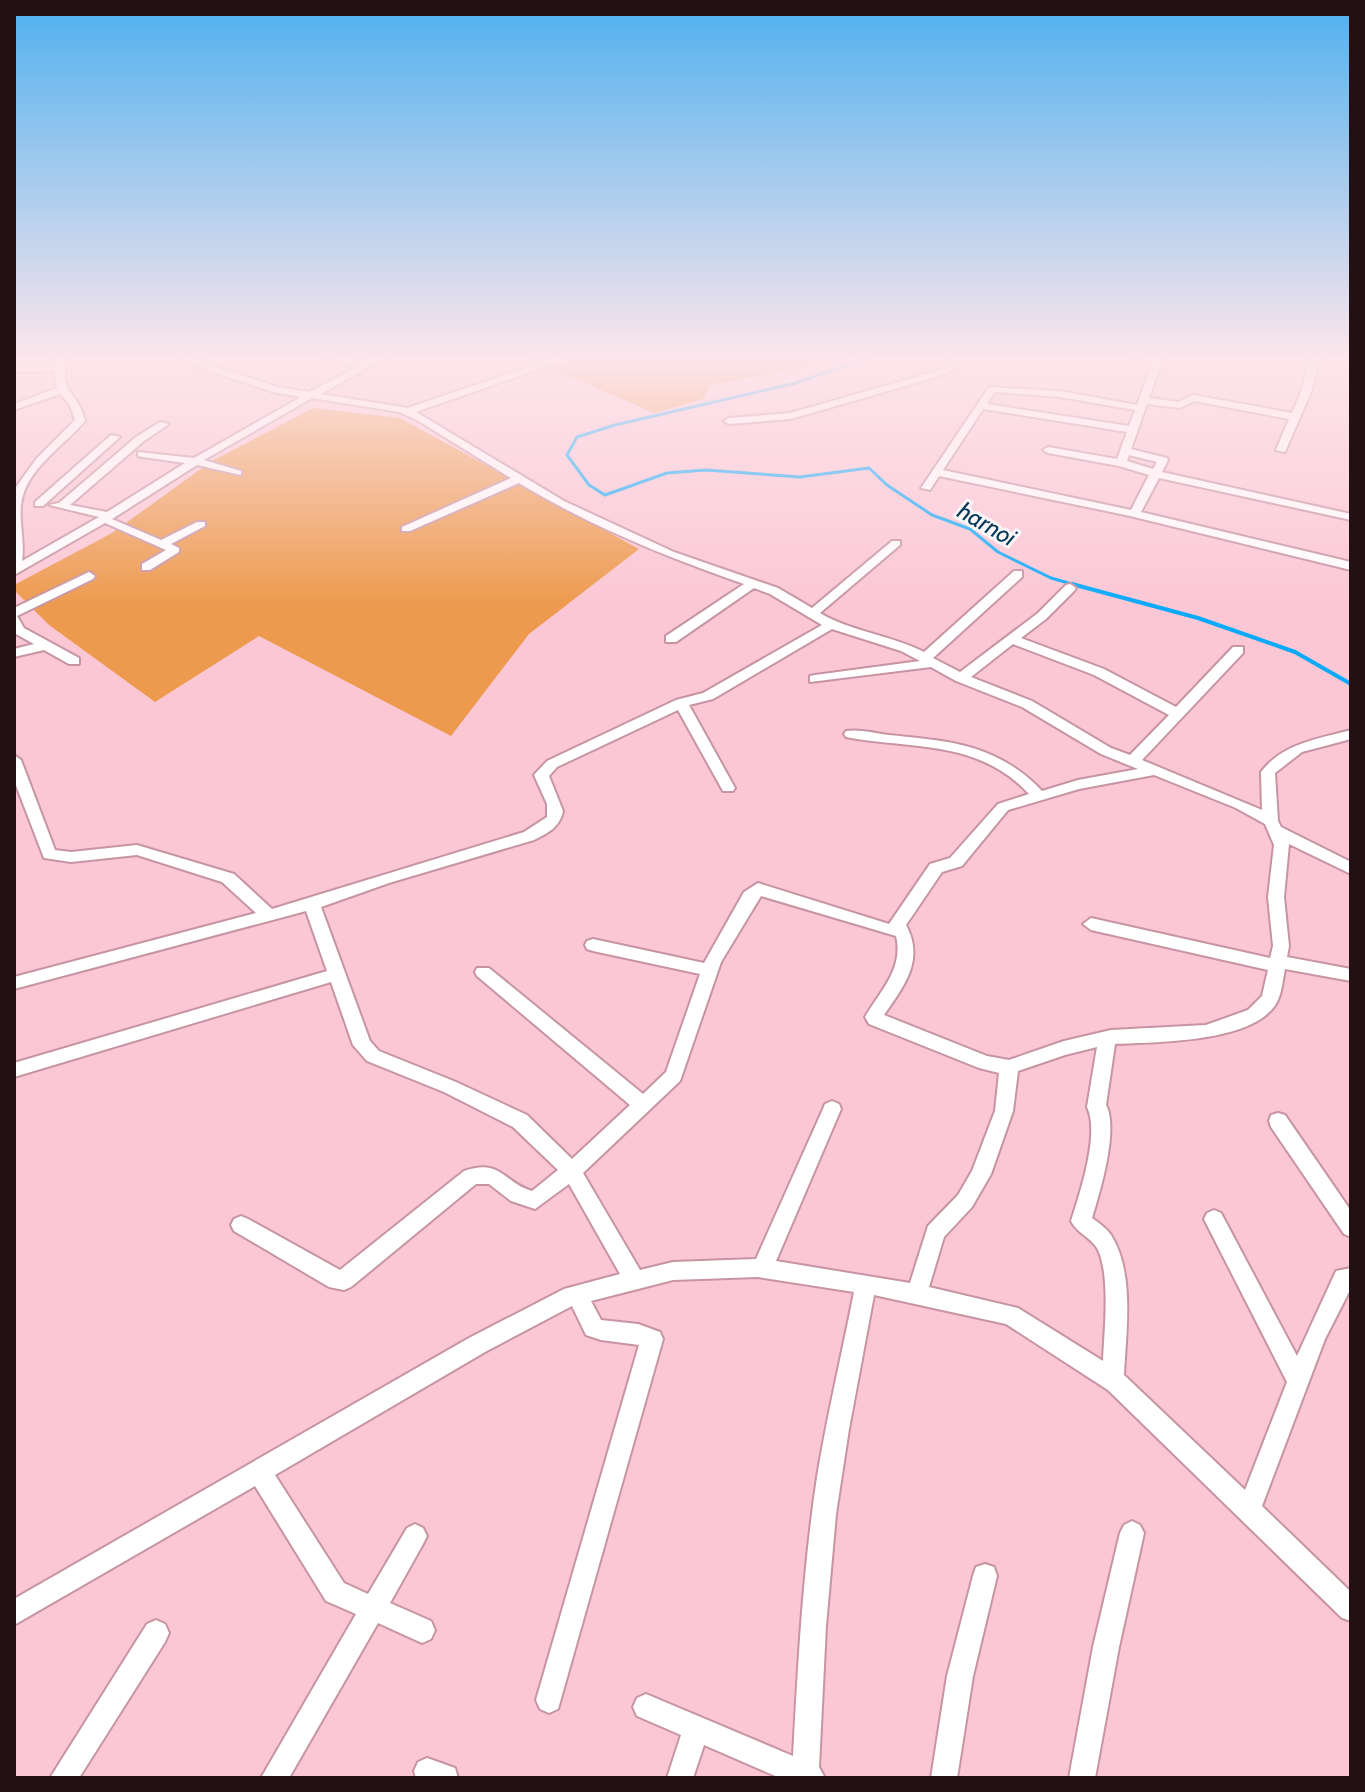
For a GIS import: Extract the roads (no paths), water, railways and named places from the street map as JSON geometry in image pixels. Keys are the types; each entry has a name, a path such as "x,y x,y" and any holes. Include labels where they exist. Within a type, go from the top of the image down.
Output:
{"street":[{"path":"14,571 18,533 14,503 34,469 63,439"},
{"path":"39,504 113,439"},
{"path":"63,505 141,439"},
{"path":"14,571 235,439"},
{"path":"456,439 560,503 670,554 774,591 831,625 906,648 961,678 1027,704 1106,751 1241,805 1351,869"},
{"path":"926,488 959,439"},
{"path":"1123,457 1130,439"},
{"path":"1281,450 1286,439"},
{"path":"1048,450 1163,460 1134,514"},
{"path":"142,454 195,461 237,473"},
{"path":"1123,457 1156,474 1351,517"},
{"path":"936,472 1134,514 1351,566"},
{"path":"406,529 518,479"},
{"path":"14,503 63,505 106,518 164,543 175,552 146,567"},
{"path":"164,543 201,524"},
{"path":"811,615 896,543"},
{"path":"815,679 929,660 1018,574"},
{"path":"74,661 18,630 14,616 89,576"},
{"path":"671,639 754,583"},
{"path":"961,678 1070,588"},
{"path":"14,983 312,904 383,879 529,836 551,826 557,808 541,775 543,770 681,703 708,696 831,625"},
{"path":"1011,639 1099,672 1178,714"},
{"path":"14,653 44,646"},
{"path":"1132,762 1238,650"},
{"path":"681,703 728,788"},
{"path":"851,734 963,750 1013,771 1039,796"},
{"path":"899,927 903,933 905,951 903,974 875,1019 985,1063 1009,1067 1107,1038 1207,1032 1254,1015 1270,999 1281,946 1276,870 1282,845 1273,826 1268,772 1281,756 1294,748 1351,734"},
{"path":"14,760 49,854 71,857 137,850 228,878 267,914"},
{"path":"241,1225 336,1280 344,1280 471,1177 495,1175 524,1200 535,1200 572,1171 674,1076 709,970 750,896 758,889 893,931 899,927 936,868 956,862 1003,807 1078,785 1154,770"},
{"path":"312,904 362,1045 373,1056 450,1087 520,1121 572,1171 634,1279"},
{"path":"1091,924 1278,964 1351,975"},
{"path":"593,945 709,970"},
{"path":"483,972 642,1104"},
{"path":"14,1070 337,974"},
{"path":"1107,1038 1096,1107 1100,1112 1101,1134 1096,1178 1081,1221 1103,1240 1110,1252 1115,1303 1113,1380"},
{"path":"917,1294 935,1232 965,1201 981,1174 1004,1111 1009,1067"},
{"path":"762,1269 832,1109"},
{"path":"1278,1121 1351,1228"},
{"path":"1214,1219 1298,1381"},
{"path":"14,1613 477,1345 576,1294 673,1271 762,1269 917,1294 1011,1315 1113,1380 1351,1609"},
{"path":"1249,1509 1298,1381 1343,1278 1351,1278"},
{"path":"646,1707 809,1776 811,1637 821,1544 829,1476 866,1285"},
{"path":"549,1700 652,1339 641,1334 604,1332 594,1328 576,1294"},
{"path":"260,1472 335,1592 422,1630"},
{"path":"1082,1778 1106,1647 1132,1533"},
{"path":"274,1778 415,1536"},
{"path":"944,1778 960,1676 985,1576"},
{"path":"63,1778 156,1633"},
{"path":"680,1778 696,1728"}],"waterway":[{"name":"harnoi","path":"576,439 567,455 589,485 605,495 667,473 706,470 800,477 869,468 887,485 932,515 970,529 998,552 1051,578 1072,584"},
{"name":"harnoi","path":"1072,584 1198,618 1295,652 1351,684"},
{"name":"harnoi","path":"1072,584 1079,586"}]}
